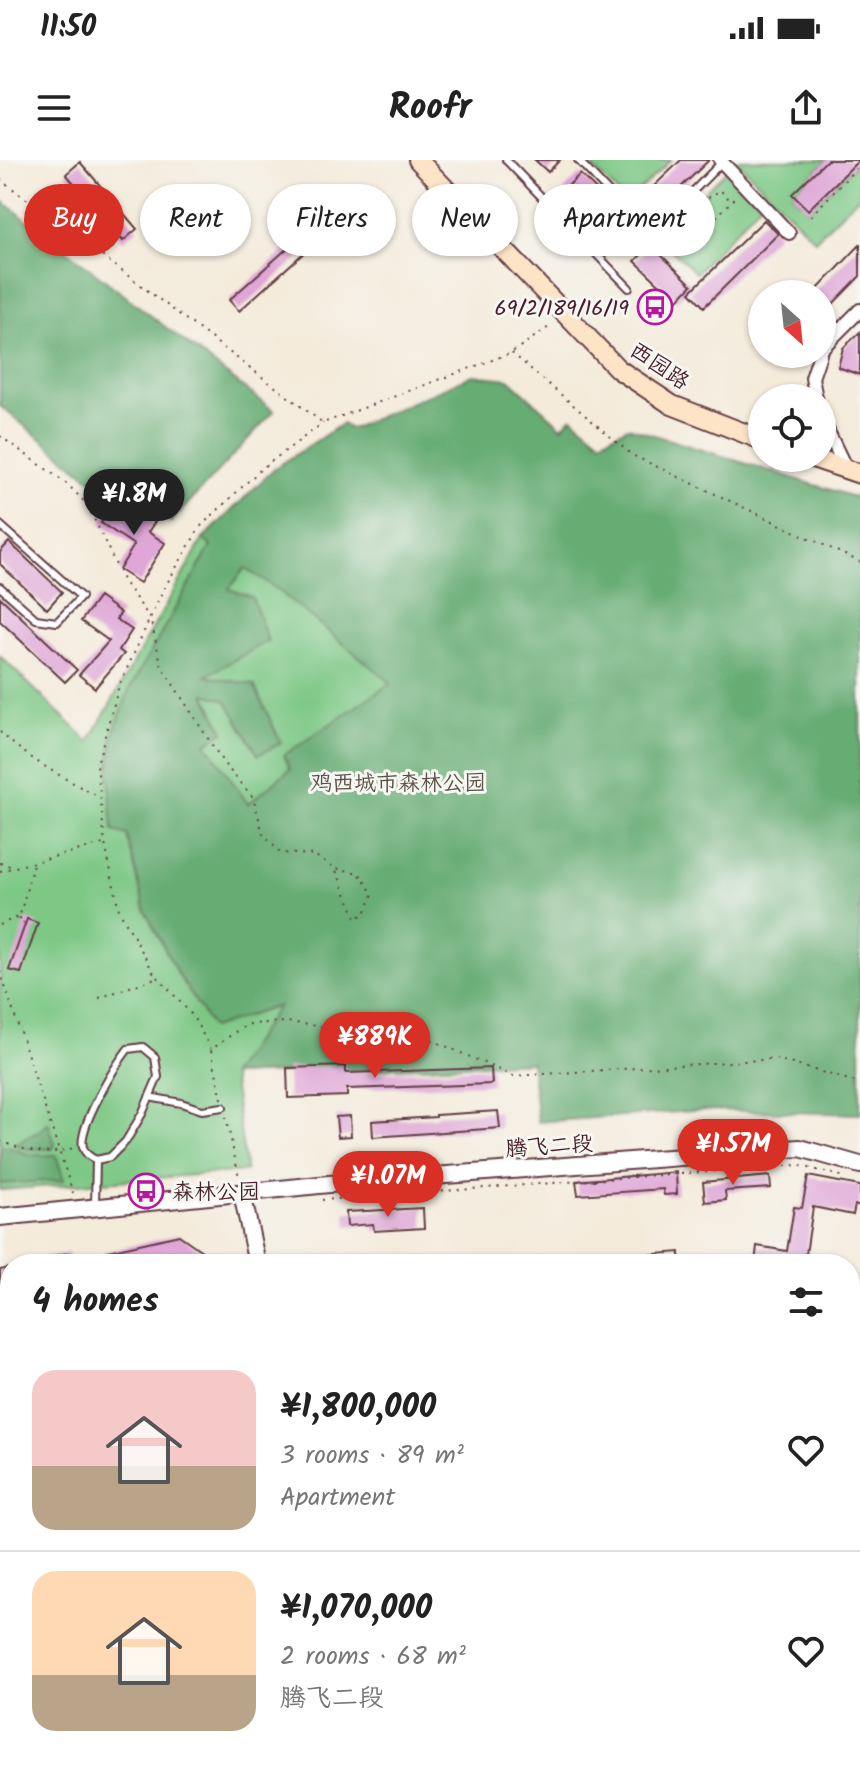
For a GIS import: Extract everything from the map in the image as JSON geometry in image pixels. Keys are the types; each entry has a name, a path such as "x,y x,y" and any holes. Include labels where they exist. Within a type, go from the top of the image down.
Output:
{"main road":[{"name":"西园路","path":"418,160 618,369 672,405 748,435"}],"street":[{"path":"721,161 789,233"},
{"path":"836,335 860,310"},
{"path":"836,443 853,472"},
{"name":"腾飞二段","path":"0,1217 460,1173 800,1148 860,1165"},
{"path":"242,1193 255,1254"}],"lane":[{"path":"506,160 629,288"},
{"path":"578,160 601,184"},
{"path":"699,184 721,161"},
{"path":"0,537 3,527 81,597 57,622 36,619 0,587"},
{"path":"143,1047 155,1057 158,1077 149,1097 126,1141 110,1157 96,1160 87,1155 82,1146 85,1128 115,1066 128,1049 143,1047"},
{"path":"149,1097 202,1110 223,1107"},
{"path":"87,1209 96,1160"}],"path":[{"path":"811,216 860,164"},
{"path":"0,179 323,423"},
{"path":"715,218 746,188"},
{"path":"715,193 720,190 732,202"},
{"path":"242,1193 211,1050 192,1015 158,977 119,910 105,844 97,764 119,686 162,592 200,527 261,469 323,423 511,353 566,316"},
{"path":"511,353 632,455 860,562"},
{"path":"0,436 67,484 87,504 124,582 150,618 162,667 225,765 253,797 263,834 280,853 314,855 335,868 359,873 373,894 366,911 357,919 335,868"},
{"path":"0,732 15,747 45,767 100,798"},
{"path":"0,871 105,844"},
{"path":"0,925 20,915 33,862"},
{"path":"0,863 14,867"},
{"path":"16,917 33,919"},
{"path":"16,917 25,924"},
{"path":"0,971 60,1153 87,1209"},
{"path":"99,998 158,977"},
{"path":"211,1050 250,1024 286,1022 432,1040 513,1076 775,1059 860,1083"},
{"path":"0,1141 28,1152 60,1153 82,1146"},
{"path":"324,1200 797,1165 847,1177"}],"green space":[{"path":"585,160 671,160 646,184 609,184"},
{"path":"736,160 827,160 792,194 808,210 860,160 860,195 815,240"},
{"path":"728,169 761,203 715,253 715,184 713,184"},
{"path":"0,199 24,218 24,256 74,256 274,411 171,522 108,493 0,406"},
{"path":"678,256 712,256 696,273"},
{"name":"鸡西城市森林公园","path":"473,375 509,379 562,427 572,417 601,441 628,427 748,464 748,472 773,472 860,499 860,1114 708,1110 538,1122 531,1062 231,1075 278,1006 212,1028 176,971 145,910 127,835 113,831 109,775 113,735 130,688 211,546 203,539 274,469 342,424 351,429","holes":["245,568 278,590 391,683 284,755 290,769 248,804 206,743 224,732 205,694 226,700 258,755 281,743 254,685 206,676 268,641 252,597 229,589"]},
{"name":"鸡西城市森林公园","path":"342,424 475,506 628,427 748,464 748,472 773,472 860,499 860,1048 232,1075 246,1171 0,1190 0,656 89,742 203,539 274,469"},
{"path":"48,1123 55,1144 53,1149 28,1149 15,1144 38,1132"},
{"path":"0,1147 31,1155 56,1155 64,1180 0,1184"}],"building":[{"path":"535,160 560,160 548,172"},
{"path":"681,160 709,160 684,184 656,184"},
{"path":"827,160 859,160 808,210 792,194"},
{"path":"80,162 99,184 75,184 66,174"},
{"path":"580,174 590,184 570,184"},
{"path":"124,214 137,229 124,240"},
{"path":"764,220 778,234 704,307 690,292"},
{"path":"860,245 860,276 836,301 836,280 826,280"},
{"path":"279,256 300,256 239,311 229,300"},
{"path":"640,256 662,256 692,285 677,301 635,261"},
{"path":"860,332 860,375 838,367 843,348"},
{"path":"118,496 156,520 148,532 165,543 140,583 119,570 134,545 101,523"},
{"path":"9,542 62,592 47,609 0,564 0,552"},
{"path":"0,597 77,670 65,682 0,621"},
{"path":"99,597 121,613 116,619 132,630 119,650 124,654 95,688 79,675 109,641 81,621"},
{"path":"27,919 38,923 21,973 9,970"},
{"path":"346,1066 346,1073 491,1068 492,1084 347,1089 347,1096 288,1098 287,1068"},
{"path":"498,1111 500,1128 373,1137 372,1121"},
{"path":"350,1116 351,1136 338,1137 336,1117"},
{"path":"676,1172 677,1194 664,1195 663,1189 578,1195 576,1181"},
{"path":"770,1176 771,1188 725,1191 726,1200 705,1202 703,1182"},
{"path":"808,1176 860,1186 860,1207 855,1205 853,1215 813,1207 806,1254 756,1254 757,1246 787,1251 794,1207 802,1208"},
{"path":"423,1208 424,1228 374,1231 373,1224 347,1226 346,1212"},
{"path":"179,1235 206,1254 104,1254"}],"place":[{"name":"69/2/189/16/19","path":"655,307"},
{"name":"森林公园","path":"146,1191"}]}
